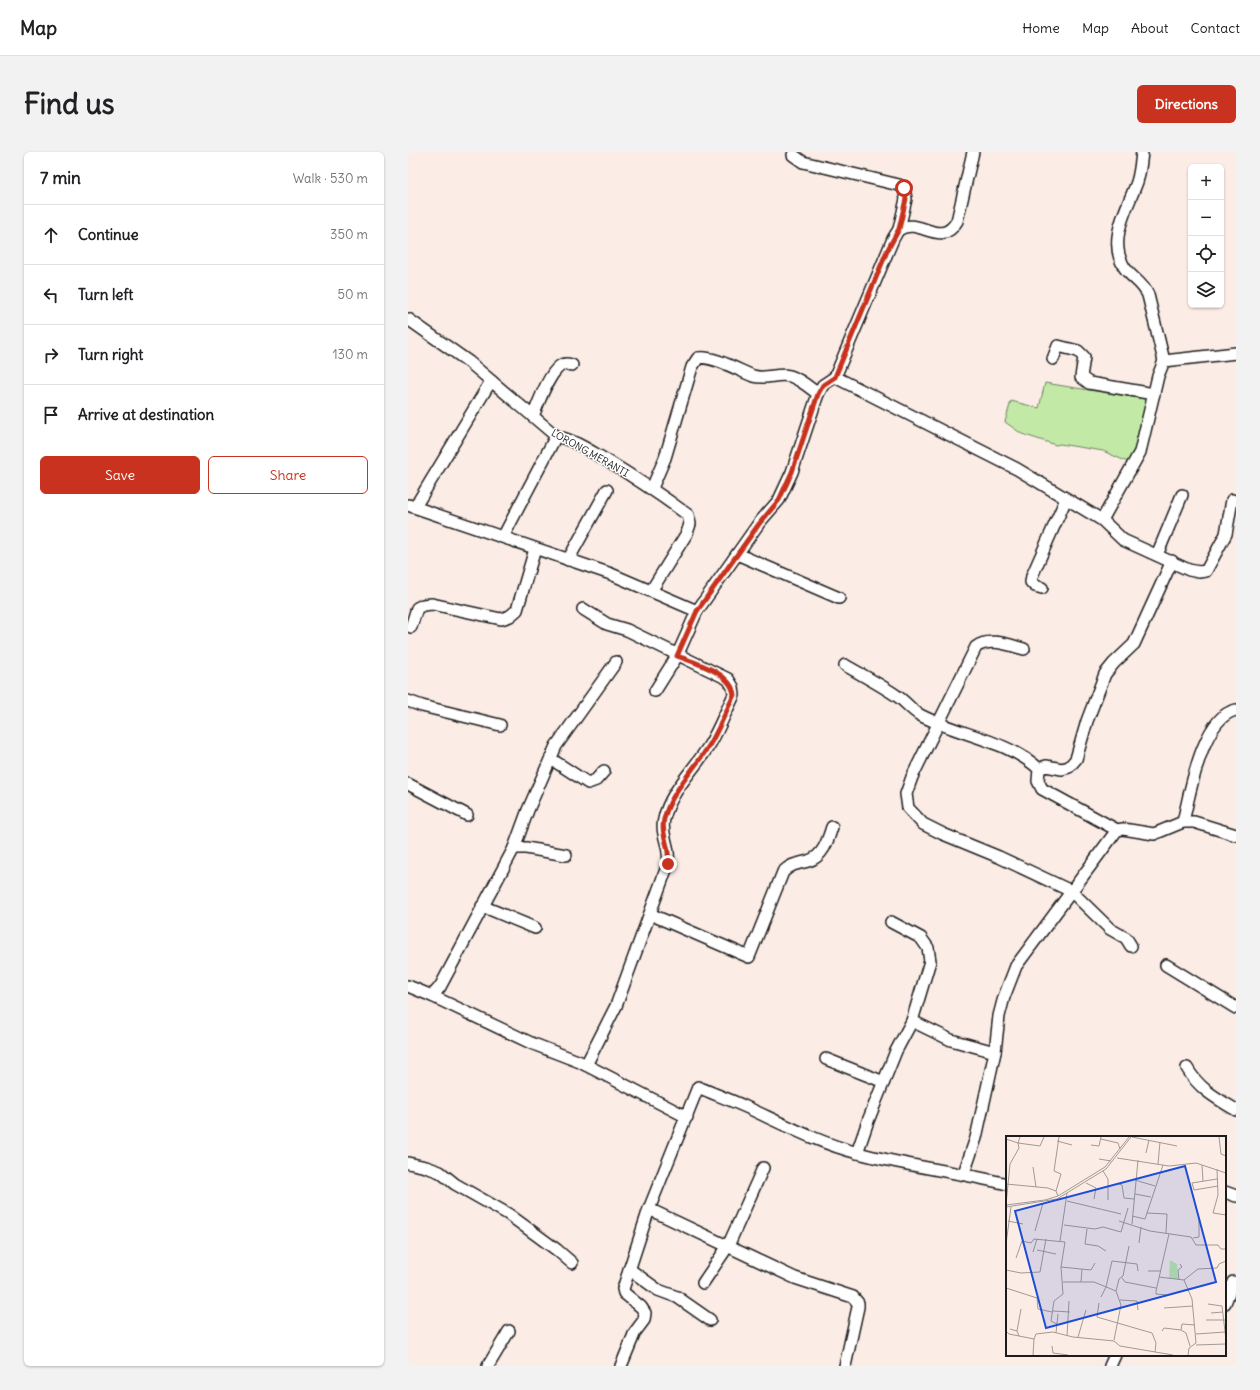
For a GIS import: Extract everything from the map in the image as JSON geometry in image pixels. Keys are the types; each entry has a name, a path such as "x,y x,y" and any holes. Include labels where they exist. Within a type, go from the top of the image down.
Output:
{"street":[{"path":"899,229 915,227 938,233 953,228 957,221 973,152"},
{"path":"1102,520 1140,452 1158,376 1164,361 1148,295 1144,287 1122,265 1118,249 1119,232 1124,209 1137,182 1142,152"},
{"path":"655,691 677,656 697,611 737,554 779,500 792,472 818,394 823,385 835,377 887,251 899,229 906,199 904,188 899,185 803,162 793,154"},
{"name":"LORONG MERANTI","path":"408,319 469,362 556,436 567,438 586,448 652,488 688,515 690,524 687,533 650,591"},
{"path":"1053,359 1058,346 1078,351 1084,357 1081,378 1089,384 1154,394"},
{"path":"1164,361 1236,353"},
{"path":"652,488 665,458 692,367 698,358 706,357 755,376 768,378 788,376 818,394"},
{"path":"532,416 551,376 560,366 565,363 572,365"},
{"path":"835,377 1017,469 1102,520 1123,540 1189,570 1199,572 1206,571 1226,534 1232,500"},
{"path":"491,381 411,506 611,574 697,611"},
{"path":"503,537 556,436"},
{"path":"568,560 607,490"},
{"path":"1157,555 1182,495"},
{"path":"1042,588 1035,586 1031,582 1032,576 1066,499"},
{"path":"411,627 417,608 423,605 432,604 501,619 510,616 517,610 535,549"},
{"path":"737,554 839,598"},
{"path":"1038,769 1046,766 1062,769 1069,767 1076,759 1086,721 1105,674 1114,662 1134,644 1172,561"},
{"path":"583,608 603,622 627,630 677,656 701,665 728,679 733,687 734,695 711,743 667,808 663,821 663,832 669,853 668,864 616,1006 586,1065"},
{"path":"1024,649 994,642 982,642 976,647 920,758 906,794 908,808 923,824 943,834 999,857 1071,891 1110,929 1126,938 1131,946"},
{"path":"432,996 440,986 514,848 528,810 556,746 616,662"},
{"path":"845,665 898,697 909,708 938,724 978,737 1028,759 1038,769 1038,782 1042,789 1117,830 1123,829 1154,834 1183,822 1194,822 1236,835"},
{"path":"408,701 422,706 500,725"},
{"path":"1183,822 1198,763 1211,731 1223,715 1236,710"},
{"path":"551,759 588,782 596,780 604,771"},
{"path":"408,784 466,815"},
{"path":"650,914 749,957 783,872 790,866 809,861 816,857 828,839 832,827"},
{"path":"964,1173 976,1138 994,1052 999,1016 1004,997 1016,966 1117,830"},
{"path":"514,848 526,848 566,856"},
{"path":"482,906 535,928"},
{"path":"858,1153 896,1051 912,1021 930,961 928,948 921,938 891,922"},
{"path":"1166,965 1236,1008"},
{"path":"408,986 531,1043 586,1065 687,1117"},
{"path":"912,1021 951,1040 994,1052"},
{"path":"826,1060 884,1082"},
{"path":"1187,1068 1193,1079 1208,1093 1236,1110"},
{"path":"621,1366 635,1332 644,1320 645,1314 641,1307 624,1293 623,1289 650,1209 698,1087 791,1129 858,1153 964,1173 1006,1184"},
{"path":"408,1163 440,1172 455,1184 508,1214 557,1250 572,1263"},
{"path":"703,1283 728,1246 763,1168"},
{"path":"1226,1192 1236,1196"},
{"path":"650,1209 795,1278 849,1296 856,1300 858,1307 845,1366"},
{"path":"629,1269 658,1290 677,1297 710,1320"},
{"path":"1226,1300 1231,1282"},
{"path":"488,1366 509,1331"},
{"path":"1110,1366 1115,1356"}],"green space":[{"path":"1045,383 1145,399 1148,403 1132,464 1103,451 1060,444 1056,445 1022,434 1005,422 1011,401 1039,408"}],"route":[{"path":"668,864 669,853 663,832 663,821 667,808 711,743 734,695 733,687 728,679 701,665 677,656 697,611 759,524 779,500 792,472 808,420 818,394 823,385 835,377 887,251 899,229 906,199 904,188"}]}
